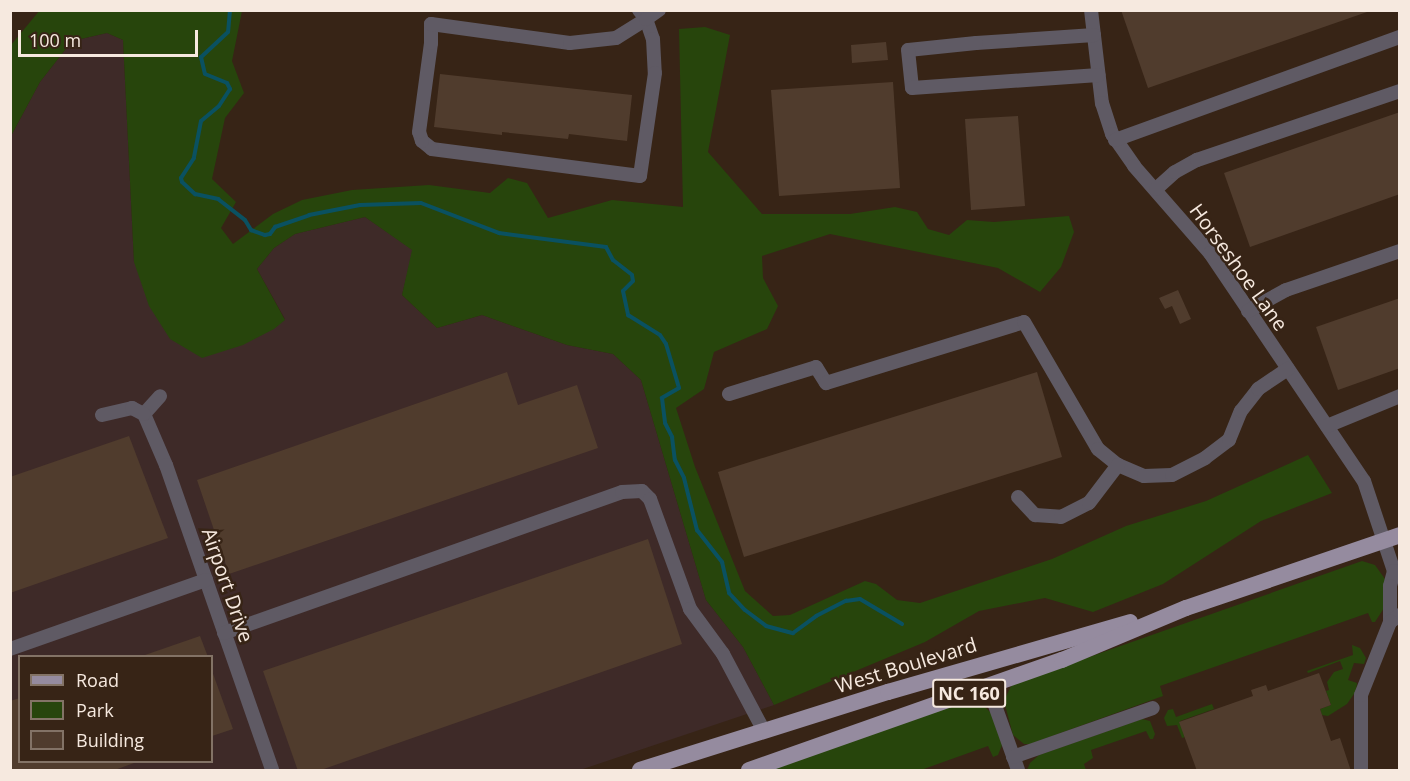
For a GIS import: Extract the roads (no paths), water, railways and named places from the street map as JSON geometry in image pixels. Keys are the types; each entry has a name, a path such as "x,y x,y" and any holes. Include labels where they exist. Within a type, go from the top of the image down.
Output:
{"main road":[{"name":"West Boulevard","path":"749,771 1062,660 1186,608 1392,537"},
{"name":"West Boulevard","path":"640,771 1053,642 1186,608"}],"street":[{"path":"642,15 653,39 655,73 640,176 432,148 422,141 419,132 431,43 431,24 570,43 615,38 642,15 659,10"},
{"name":"Horseshoe Lane","path":"1091,10 1102,103 1115,140 1210,253 1364,481 1392,537 1396,574"},
{"path":"1094,35 908,50 912,88 1099,75"},
{"path":"1115,140 1400,37"},
{"path":"1156,189 1174,172 1197,160 1400,90"},
{"path":"1248,312 1286,290 1400,251"},
{"path":"729,394 816,368 826,383 1024,322 1098,448 1118,465 1144,476 1172,475 1205,458 1229,440 1241,411 1258,388 1288,369"},
{"path":"102,415 132,408 144,414 160,396"},
{"path":"1327,426 1400,396"},
{"name":"Airport Drive","path":"144,414 160,447 272,771"},
{"path":"1018,497 1035,515 1061,517 1089,503 1118,465"},
{"path":"225,633 622,492 642,491 650,499 690,609 723,654 764,731"},
{"path":"1361,771 1361,695 1395,619 1390,586 1396,574"},
{"path":"10,649 206,580"},
{"path":"988,686 1016,764 1153,708"}],"waterway":[{"path":"230,10 228,32 201,57 205,74 227,83 230,89 219,106 201,121 194,158 181,178 182,182 195,194 218,199 245,220 251,230 265,235 270,234 275,227 309,215 360,205 421,203 499,233 606,247 613,260 632,275 633,281 623,291 628,315 660,335 666,344 679,388 662,398 665,423 672,437 675,460 684,478 697,530 722,562 729,593 745,610 766,626 793,633 816,616 846,601 860,599 902,624"}]}
